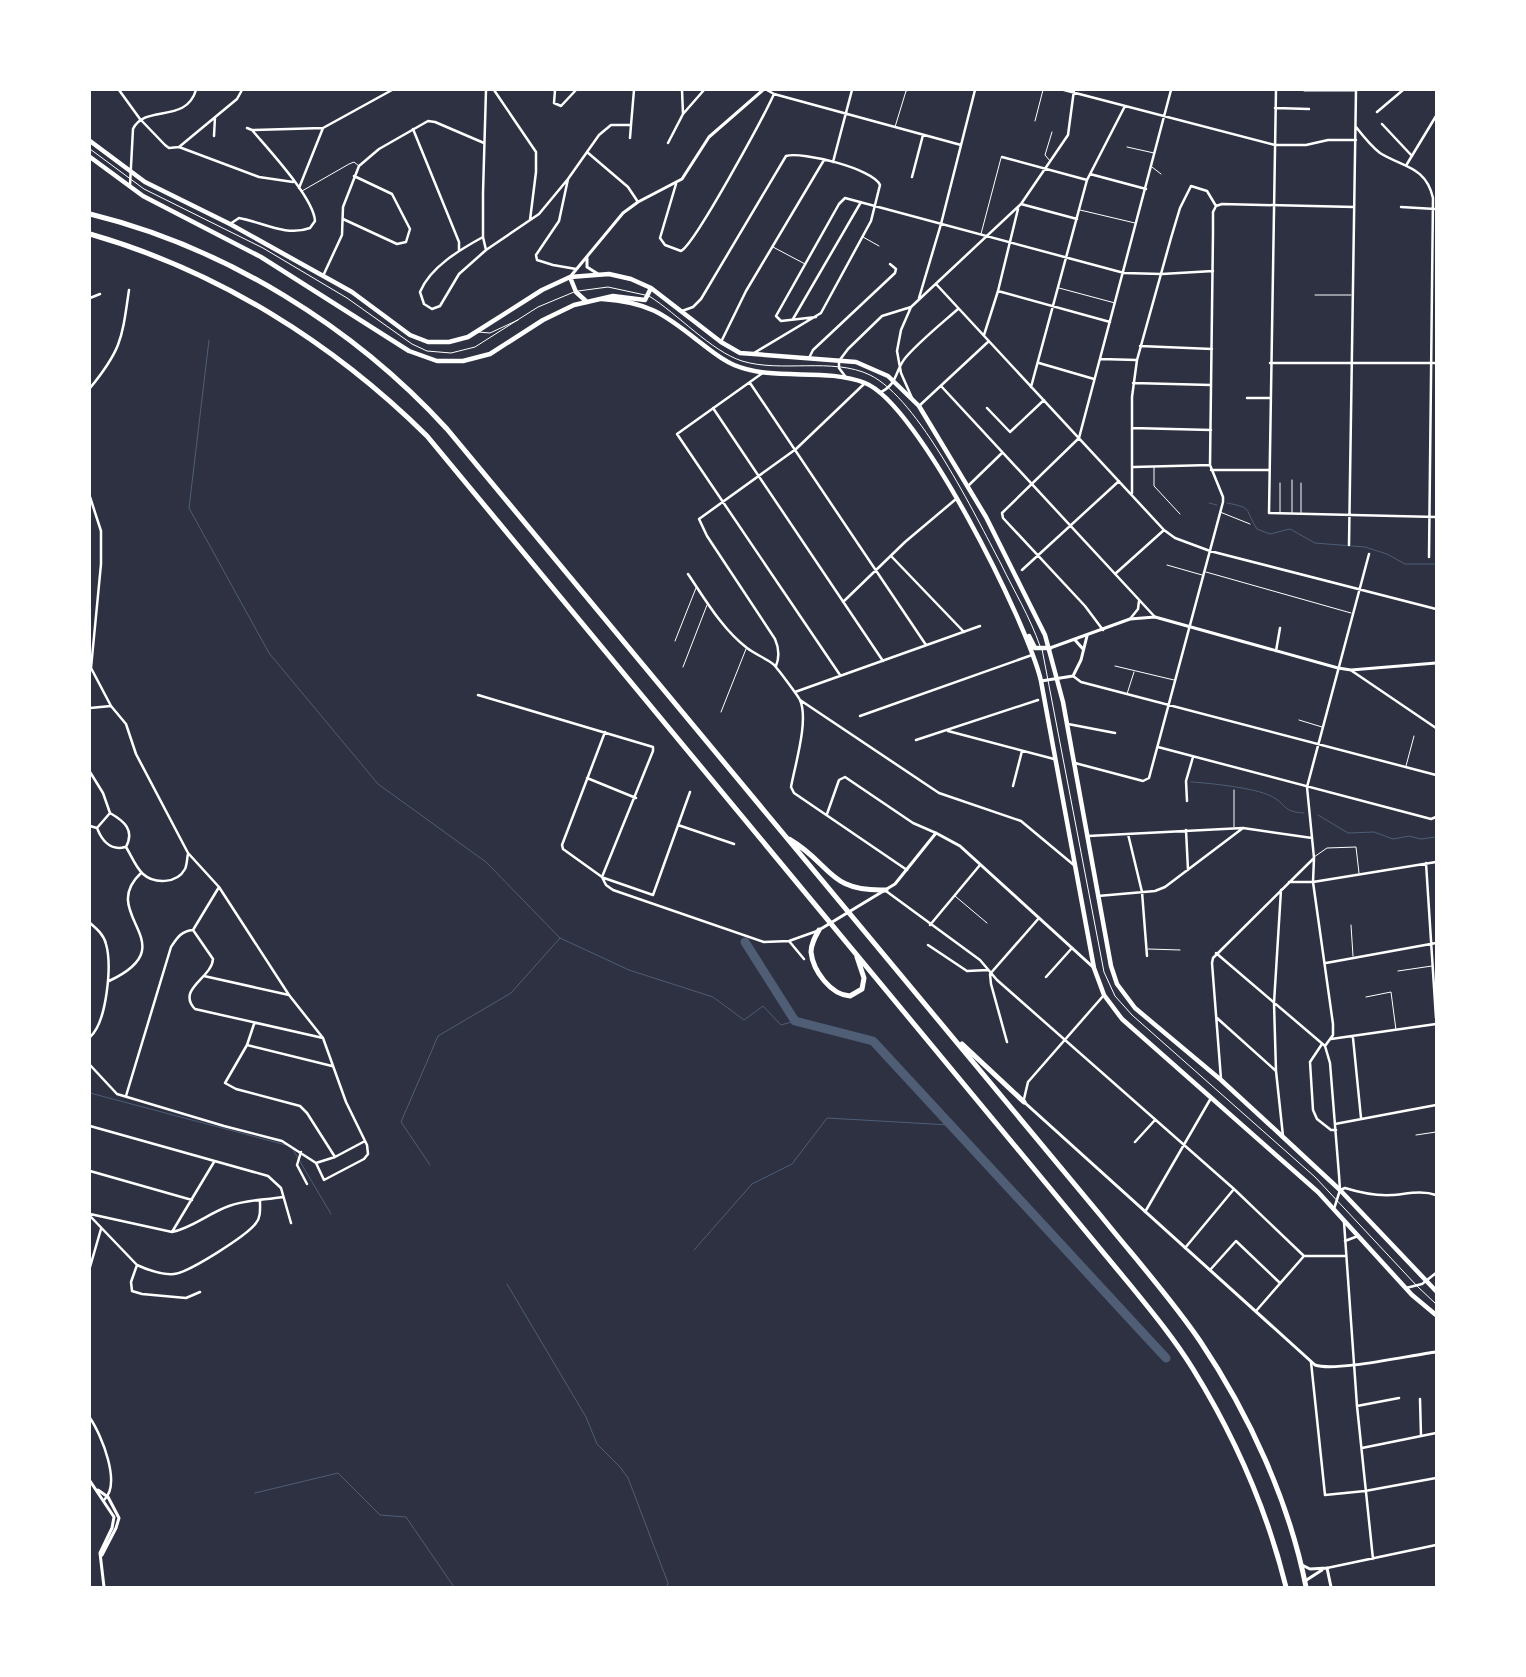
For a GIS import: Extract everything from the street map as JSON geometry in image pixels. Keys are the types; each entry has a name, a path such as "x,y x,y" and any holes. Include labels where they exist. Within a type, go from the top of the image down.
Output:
{"highway":[{"path":"90,214 181,244 278,293 316,316 363,352 428,408 947,1030 1144,1268 1200,1340 1240,1408 1259,1448 1283,1506 1302,1565 1306,1584"},
{"path":"90,234 114,241 197,274 287,322 332,352 389,398 427,436 1131,1286 1178,1346 1239,1451 1266,1518 1285,1587"},
{"path":"786,838 802,847 830,875 846,885 867,891 886,890"},
{"path":"819,930 812,943 812,958 821,975 836,992 850,996 862,988 864,978 857,956"},
{"path":"947,1030 1024,1102"}],"main road":[{"path":"90,141 129,171 154,187 230,224 352,292 417,338 428,342 449,342 477,332 542,290 570,278 598,274 626,277 651,288 721,342 749,356 856,362 874,368 894,381 919,406 968,486 990,525 1050,648 1058,677 1075,763 1111,966 1117,984 1135,1008 1221,1080 1340,1190 1436,1291"},
{"path":"90,157 130,188 261,256 409,351 437,361 463,361 490,354 552,314 602,298 619,296 645,300 651,288"},
{"path":"570,278 576,292 587,302"},
{"path":"602,298 629,300 651,308 726,361 753,370 846,377 865,383 879,392 902,415 926,447 975,529 1034,654 1041,682 1094,968 1104,995 1135,1032 1294,1170 1334,1208 1406,1288 1436,1315"},
{"path":"1023,629 1035,647 1042,649 1050,648"}],"street":[{"path":"119,90 140,119 169,148 179,147 260,177 294,183"},
{"path":"130,188 129,171 133,129 140,119 176,111 185,106 196,90"},
{"path":"179,147 240,97 242,90"},
{"path":"246,128 252,130 323,128 392,90"},
{"path":"486,90 483,237 486,250"},
{"path":"494,90 536,152 536,172 530,220"},
{"path":"554,90 553,100 558,106 566,103 576,90"},
{"path":"630,138 634,90"},
{"path":"682,90 683,114"},
{"path":"668,143 683,114 704,90"},
{"path":"570,278 619,217 638,202 676,184 687,173 709,137 764,90 961,145"},
{"path":"833,162 852,90"},
{"path":"919,299 941,224 975,90"},
{"path":"1064,90 1074,91 1275,145 1306,145 1328,140 1356,140"},
{"path":"1102,630 1085,606 1003,518 1003,510 1079,438 1171,90"},
{"path":"1276,90 1269,513 1436,517"},
{"path":"1348,545 1356,90"},
{"path":"1377,112 1403,90"},
{"path":"879,392 888,388 898,376 898,339 911,307 1020,206 1068,134 1074,91"},
{"path":"676,184 660,238 665,245 681,251 688,246 710,209 774,94"},
{"path":"1031,387 1054,308 1087,180 1125,106"},
{"path":"1275,108 1309,109"},
{"path":"1406,164 1436,116"},
{"path":"214,136 215,117"},
{"path":"323,276 342,235 343,207 354,176 371,154 425,122 435,122 484,143"},
{"path":"1382,124 1412,156"},
{"path":"483,237 459,250 422,287 421,298 428,307 440,306 459,274 486,250 545,209 607,127 631,125"},
{"path":"1356,127 1378,151 1406,164 1428,182 1435,209 1434,363 1429,558"},
{"path":"299,188 323,128"},
{"path":"413,129 459,242 459,250"},
{"path":"230,224 239,218 278,229 294,231 310,228 315,218 299,188 252,130"},
{"path":"912,177 923,135"},
{"path":"587,152 628,187 638,202"},
{"path":"682,311 696,305 701,299 785,158 794,155 824,160 870,174 878,181 880,189 876,206 863,236 821,312 816,317 749,356"},
{"path":"1002,157 1087,180"},
{"path":"721,342 732,317 824,160"},
{"path":"1090,174 1146,189"},
{"path":"343,219 397,244 406,242 410,234 410,229 392,194 354,176"},
{"path":"568,179 562,213 555,229 537,253 537,258 546,264 576,269"},
{"path":"1132,493 1134,467 1132,428 1133,383 1140,346 1180,208 1191,186 1207,191 1216,206"},
{"path":"816,317 781,321 776,316 839,204 845,198 1124,273 1162,274 1212,271"},
{"path":"793,319 861,202"},
{"path":"1075,763 1143,781 1149,778 1188,626 1210,550 1223,498 1210,465 1213,212 1216,206 1222,204 1274,207 1354,207"},
{"path":"1020,206 1077,219"},
{"path":"984,335 998,291 1009,242 1020,206"},
{"path":"1401,208 1435,209"},
{"path":"587,257 587,267 598,274"},
{"path":"809,360 813,350 895,273 896,269 890,264"},
{"path":"936,284 1132,493 1164,530 1176,538 1210,550 1436,609"},
{"path":"90,388 117,352 122,337 129,290"},
{"path":"998,291 1110,322"},
{"path":"90,298 100,294"},
{"path":"846,377 839,368 839,361 882,316 911,307"},
{"path":"899,367 908,355 958,308"},
{"path":"919,406 989,341"},
{"path":"1140,346 1212,349"},
{"path":"1100,359 1137,360"},
{"path":"1270,363 1352,361 1434,363"},
{"path":"1039,363 1094,379"},
{"path":"899,367 913,399"},
{"path":"753,370 756,378"},
{"path":"765,371 677,433 840,675"},
{"path":"750,383 926,645"},
{"path":"776,666 779,659 779,646 699,521 702,515 722,500 796,449 865,383"},
{"path":"1133,383 1211,385"},
{"path":"941,386 1155,617"},
{"path":"1247,398 1270,398"},
{"path":"987,408 1009,432 1044,400"},
{"path":"713,408 883,661"},
{"path":"1132,428 1211,430"},
{"path":"968,486 1002,453"},
{"path":"1134,467 1210,465"},
{"path":"1211,470 1269,470"},
{"path":"1022,570 1120,481"},
{"path":"90,497 101,531 101,564 91,668 111,706 126,724 136,754 188,854 219,887 290,995 323,1038 346,1102 369,1151 364,1159 330,1179 324,1180 316,1163 282,1141 117,1094 90,1065"},
{"path":"843,602 956,498"},
{"path":"90,508 94,507"},
{"path":"1115,574 1164,530"},
{"path":"1331,1039 1333,1024 1326,963 1313,882 1314,858 1307,787 1369,554"},
{"path":"892,556 964,632"},
{"path":"688,574 707,604 747,648 776,666 800,700 802,710 801,732 792,790 797,796 827,814 907,870"},
{"path":"1130,620 1138,608 1139,601"},
{"path":"1050,648 1130,620 1155,617 1338,668 1351,670 1436,663"},
{"path":"795,692 980,626"},
{"path":"1276,651 1280,628"},
{"path":"1073,676 1087,635"},
{"path":"1075,640 1083,650"},
{"path":"860,716 1034,654"},
{"path":"1351,670 1436,728"},
{"path":"1041,682 1058,677 1073,676 1081,682 1436,775"},
{"path":"478,695 651,746 654,751 602,877 606,885 613,890 685,916 764,942 789,941 819,930 886,890 907,870 936,833"},
{"path":"800,700 939,793 1021,821 1076,867"},
{"path":"916,740 1038,700"},
{"path":"90,708 111,706"},
{"path":"1067,723 1115,733"},
{"path":"947,731 1055,759"},
{"path":"605,732 562,845 563,849 602,877 653,895 690,792"},
{"path":"1158,747 1430,819 1436,817"},
{"path":"1013,786 1022,751"},
{"path":"1187,801 1186,781 1193,757"},
{"path":"90,772 103,792 110,813 125,822 130,835 126,847 141,873 153,880 173,880 185,869 188,854"},
{"path":"827,814 838,780 845,777 913,824 951,840 1094,968"},
{"path":"587,778 636,798"},
{"path":"97,828 110,813"},
{"path":"678,825 734,844"},
{"path":"90,826 97,828 106,842 112,847 118,849 126,847"},
{"path":"1087,836 1243,828 1312,838"},
{"path":"1098,896 1142,892 1165,887 1243,828"},
{"path":"1186,830 1188,870"},
{"path":"1128,834 1142,892 1146,956"},
{"path":"1221,1080 1212,963 1216,953 1314,858"},
{"path":"1288,882 1313,882 1359,876 1436,862"},
{"path":"1426,864 1436,1018"},
{"path":"930,925 980,865"},
{"path":"109,981 130,970 137,963 142,953 144,943 127,902 128,890 141,873"},
{"path":"193,930 219,887"},
{"path":"1281,888 1274,1003 1276,1071 1283,1137"},
{"path":"886,890 930,925 980,960 989,972 1064,1041 1234,1190 1304,1256 1346,1256"},
{"path":"989,972 1039,918"},
{"path":"90,923 99,931 106,944 109,981 98,1026 90,1037"},
{"path":"126,1096 164,963 171,947 180,935 186,930 193,930"},
{"path":"193,930 212,959 211,970 193,986 189,993 191,1005 195,1009 254,1024 323,1038"},
{"path":"789,941 804,959"},
{"path":"1326,963 1436,943"},
{"path":"928,945 967,970 989,972"},
{"path":"1046,977 1072,948"},
{"path":"1216,953 1324,1045 1330,1063 1340,1190 1334,1208"},
{"path":"989,972 1007,1042"},
{"path":"204,976 290,995"},
{"path":"1104,995 1028,1082 1023,1096 1024,1102 1310,1362 1320,1367 1436,1352"},
{"path":"1216,1017 1276,1071"},
{"path":"254,1024 246,1045 225,1081 226,1086 300,1106 307,1112 335,1157"},
{"path":"1336,1130 1331,1130 1318,1119 1313,1110 1310,1062 1324,1045 1331,1039 1353,1038 1436,1024"},
{"path":"1353,1038 1361,1118"},
{"path":"246,1045 333,1066"},
{"path":"1145,1212 1212,1098"},
{"path":"1335,1124 1436,1105"},
{"path":"1135,1142 1155,1120"},
{"path":"90,1126 268,1176 281,1188 291,1224"},
{"path":"316,1163 335,1157 365,1141"},
{"path":"301,1152 297,1162 308,1184"},
{"path":"172,1232 214,1162"},
{"path":"90,1171 192,1200"},
{"path":"1340,1190 1345,1188 1357,1193 1377,1195 1422,1193 1436,1195"},
{"path":"1185,1248 1234,1190"},
{"path":"90,1215 172,1232 232,1205 283,1197"},
{"path":"90,1215 136,1265 161,1273 173,1274 190,1268 251,1229 260,1214 260,1201"},
{"path":"1344,1220 1357,1406 1373,1559"},
{"path":"90,1266 101,1229"},
{"path":"1345,1241 1358,1236"},
{"path":"1210,1270 1236,1241 1280,1283"},
{"path":"1256,1311 1304,1256"},
{"path":"136,1265 131,1288 142,1294 186,1298 200,1292"},
{"path":"1406,1288 1426,1281 1436,1273"},
{"path":"1310,1362 1325,1495 1365,1491 1436,1478"},
{"path":"1357,1406 1399,1398"},
{"path":"1420,1399 1421,1436"},
{"path":"90,1418 100,1432 107,1454 110,1481 106,1498"},
{"path":"1362,1448 1436,1433"},
{"path":"90,1480 106,1498 114,1517 112,1528 102,1545 101,1558 104,1587"},
{"path":"1302,1565 1310,1568 1328,1568 1436,1545"},
{"path":"1306,1584 1314,1574 1328,1568"},
{"path":"1328,1568 1330,1587"}],"lane":[{"path":"895,127 906,92 910,90"},
{"path":"1035,121 1042,90"},
{"path":"1304,92 1356,90"},
{"path":"1050,162 1045,156 1052,132"},
{"path":"1127,147 1155,154"},
{"path":"90,150 152,194 271,253 347,298 419,348 443,353 468,350 482,344 548,302 576,292 608,287 635,291 648,296 724,352 742,361 759,364 839,368 870,375 888,388 917,420 959,486 1029,618 1042,649 1104,972 1111,988 1126,1009 1336,1198 1416,1286 1436,1304"},
{"path":"981,234 1002,157"},
{"path":"301,191 348,164 354,162 360,166"},
{"path":"1152,167 1161,174"},
{"path":"1080,210 1136,224"},
{"path":"863,236 879,246"},
{"path":"773,247 805,264"},
{"path":"1059,288 1116,303"},
{"path":"1314,296 1353,295"},
{"path":"477,332 490,333 511,321 518,320"},
{"path":"1154,466 1154,486 1180,514"},
{"path":"1292,480 1292,514"},
{"path":"1301,482 1301,514"},
{"path":"1280,484 1280,513"},
{"path":"1219,512 1250,524"},
{"path":"1167,565 1203,575"},
{"path":"1204,571 1352,613"},
{"path":"675,641 697,588"},
{"path":"682,667 707,604"},
{"path":"721,712 747,648"},
{"path":"1115,666 1174,680"},
{"path":"1128,694 1134,671"},
{"path":"1299,720 1323,727"},
{"path":"1406,768 1414,736"},
{"path":"1234,790 1234,828"},
{"path":"1314,858 1329,848 1356,847 1359,876"},
{"path":"954,896 987,923"},
{"path":"1351,925 1353,958"},
{"path":"1146,949 1180,950"},
{"path":"1398,971 1432,966"},
{"path":"1366,997 1391,992 1396,1030"},
{"path":"1416,1135 1436,1132"}],"waterway":[{"path":"209,340 189,508 269,653 378,784 486,862 560,938 629,970 713,997 744,1020 763,1006 781,1025 795,1021"},
{"path":"1209,503 1217,505"},
{"path":"1227,503 1245,508 1257,529 1270,534 1290,529 1315,543 1365,547 1387,554 1405,564 1436,564"},
{"path":"1191,782 1244,788 1264,793 1276,799 1288,809 1304,813"},
{"path":"1318,815 1348,833 1374,832 1393,839 1409,836 1421,839 1436,837"},
{"path":"430,1165 401,1122 438,1036 511,993 560,938"},
{"path":"745,942 795,1021 873,1041 1166,1358"},
{"path":"90,1093 286,1145"},
{"path":"694,1250 752,1184 792,1164 827,1118 950,1125"},
{"path":"292,1148 331,1214"},
{"path":"507,1284 586,1417 597,1444 628,1478 668,1583 667,1587"},
{"path":"255,1493 338,1473 380,1515 406,1517 454,1587"}]}
